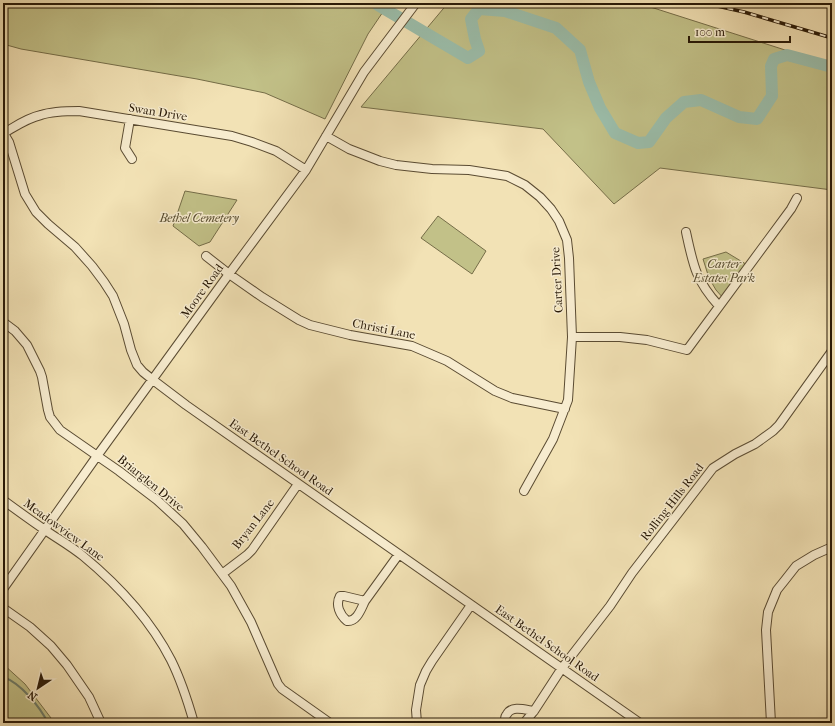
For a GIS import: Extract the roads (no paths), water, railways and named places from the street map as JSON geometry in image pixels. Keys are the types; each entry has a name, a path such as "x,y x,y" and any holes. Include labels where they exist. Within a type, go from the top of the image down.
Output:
{"street":[{"name":"Moore Road","path":"3,589 97,456 306,170 364,72 416,3"},
{"name":"Swan Drive","path":"3,133 24,121 41,114 79,111 232,136 276,151 306,170"},
{"path":"130,119 126,148 132,159"},
{"name":"East Bethel School Road","path":"3,133 9,142 25,194 36,212 92,266 113,296 124,324 131,350 137,365 143,372 186,405 562,668 636,722"},
{"name":"Carter Drive","path":"326,136 349,149 380,161 396,165 432,169 469,170 507,176 525,185 540,196 551,209 559,222 567,240 569,258 572,337 568,400 553,439 524,491"},
{"path":"572,337 620,337 647,340 687,350 791,209 797,198"},
{"path":"686,232 697,276 710,296 719,306"},
{"name":"Christi Lane","path":"206,256 229,274 262,296 299,320 310,325 350,335 412,346 447,361 495,391 512,398 565,409"},
{"name":"Briarglen Drive","path":"3,322 15,331 27,345 40,370 48,410 60,430 119,471 157,500 183,524 231,586 251,622 278,684 282,689 330,723"},
{"name":"Rolling Hills Road","path":"524,723 534,711 562,668 610,606 632,573 713,468 735,454 755,444 772,432 779,425 832,351"},
{"name":"Bryan Lane","path":"222,574 252,550 298,484"},
{"name":"Meadowview Lane","path":"3,500 82,555 131,601 144,617 171,660 180,680 194,723"},
{"path":"771,723 766,630 768,612 777,590 796,566 814,555 832,547"},
{"path":"365,602 399,554"},
{"path":"417,723 416,710 420,685 426,671 432,660 471,605"},
{"path":"3,608 30,627 51,646 68,665 89,697 101,723"},
{"path":"506,723 505,720 507,713 511,710 517,708 534,711"}],"waterway":[{"path":"376,3 468,58 479,51 471,19 479,9 505,11 556,28 580,50 589,82 600,108 615,133 638,143 649,142 666,118 684,102 701,100 739,117 757,119 772,96 771,66 774,59 787,55 832,67"},
{"path":"3,677 16,684 29,696 48,723"}],"railway":[{"path":"704,3 744,12 832,38"}],"park label":[{"name":"Bethel Cemetery","path":"199,218"},
{"name":"Carter Estates Park","path":"724,271"}]}
